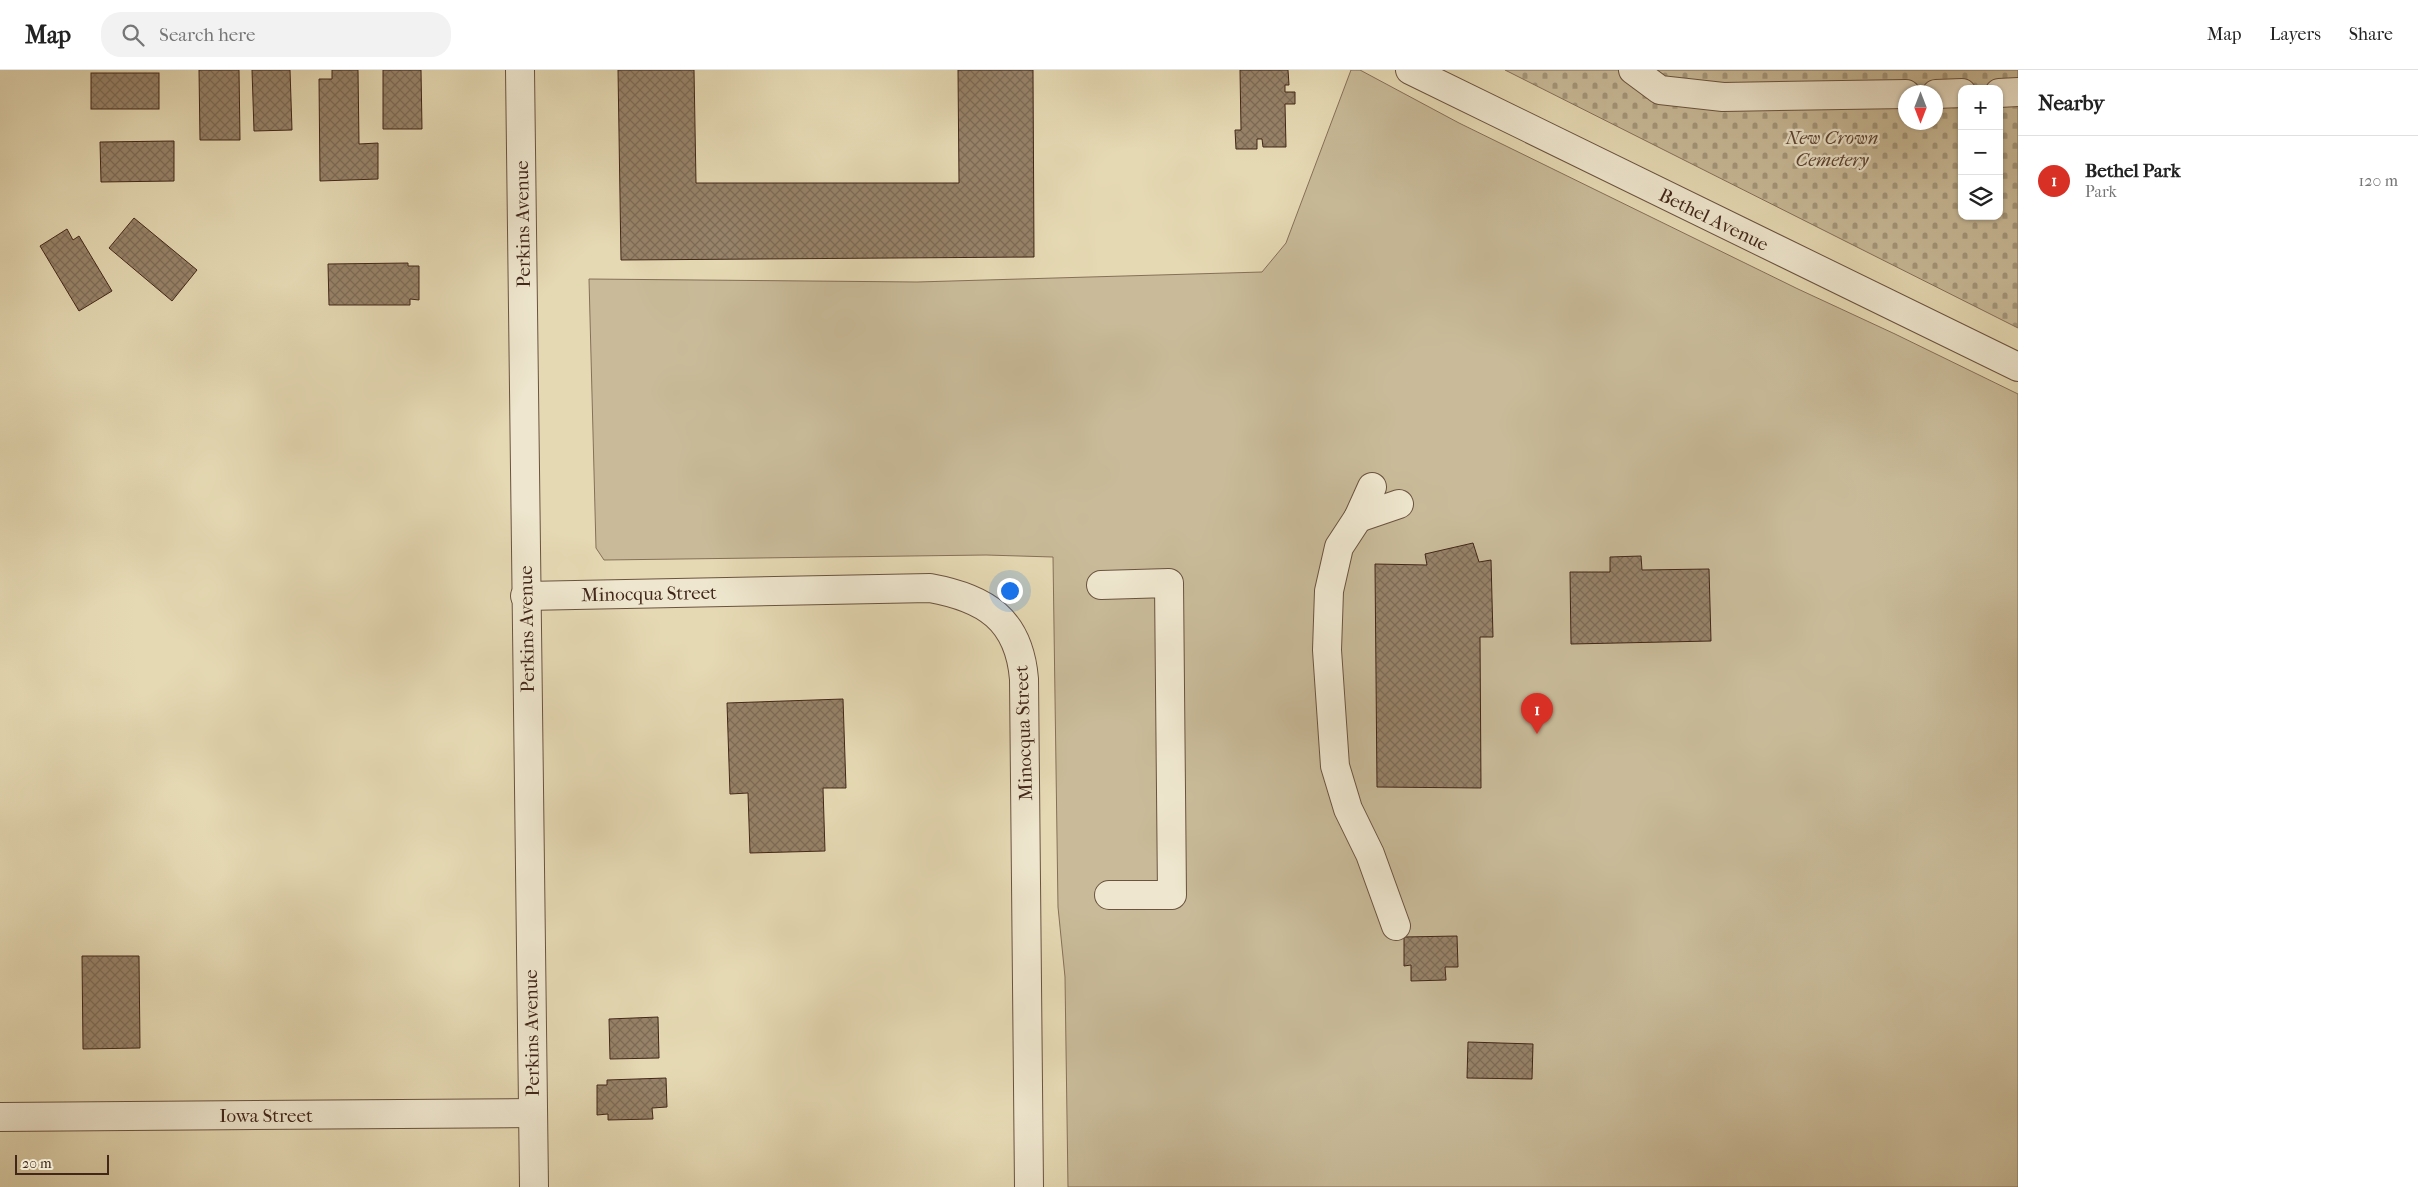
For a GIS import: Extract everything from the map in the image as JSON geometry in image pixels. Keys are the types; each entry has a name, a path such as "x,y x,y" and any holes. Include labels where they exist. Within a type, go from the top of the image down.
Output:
{"street":[{"name":"Perkins Avenue","path":"520,70 525,596 534,1187"},
{"name":"Bethel Avenue","path":"1410,70 2018,367"},
{"path":"1633,70 1660,90 1723,97 1898,94"},
{"path":"2003,93 2018,92"},
{"path":"1943,94 1958,93"},
{"path":"1372,487 1358,518 1340,547 1329,591 1326,650 1335,766 1348,809 1370,854 1396,926"},
{"path":"1358,518 1399,504"},
{"path":"1101,585 1169,583 1172,896 1109,896"},
{"name":"Minocqua Street","path":"525,596 930,588 959,593 972,598 985,604 996,615 1013,638 1019,650 1024,679 1029,1187"},
{"name":"Iowa Street","path":"0,1117 532,1113"}],"green space":[{"path":"1351,70 1360,70 1459,123 2018,394 2018,1187 1068,1187 1065,977 1058,907 1053,557 986,555 604,560 596,548 589,279 917,282 1262,272 1286,243"},
{"name":"New Crown Cemetery","path":"1505,70 2018,70 2018,328"}],"building":[{"path":"199,70 239,70 240,140 200,140"},
{"path":"252,70 290,70 292,130 254,131"},
{"path":"332,70 358,70 359,144 378,143 378,179 320,181 319,79 332,79"},
{"path":"383,70 421,70 422,129 383,129"},
{"path":"618,70 694,70 696,183 959,183 958,70 1033,70 1034,257 621,260"},
{"path":"1240,70 1288,70 1289,85 1285,85 1285,92 1295,92 1295,104 1285,104 1286,147 1263,147 1262,139 1257,139 1257,149 1236,149 1235,130 1241,130"},
{"path":"91,73 159,73 159,109 91,109"},
{"path":"174,141 174,181 101,182 100,142"},
{"path":"134,218 197,270 172,301 109,248"},
{"path":"67,229 73,240 79,236 112,291 79,311 40,246"},
{"path":"408,263 408,266 419,266 419,300 410,299 410,305 329,305 328,264"},
{"path":"1473,543 1479,562 1491,560 1493,637 1480,637 1481,788 1377,787 1375,564 1427,565 1425,554"},
{"path":"1641,556 1642,570 1709,569 1711,641 1571,644 1570,572 1610,572 1610,557"},
{"path":"843,699 846,788 823,788 825,851 750,853 748,793 730,794 727,703"},
{"path":"1457,936 1458,967 1445,967 1446,980 1411,981 1411,965 1404,966 1404,937"},
{"path":"82,956 139,956 140,1048 83,1049"},
{"path":"658,1017 659,1058 610,1059 609,1019"},
{"path":"1468,1042 1533,1044 1532,1079 1467,1078"},
{"path":"666,1078 667,1107 652,1108 653,1119 608,1120 608,1114 597,1115 597,1085 607,1085 607,1080"}],"place":[{"name":"Bethel Park","path":"1537,734"}]}
